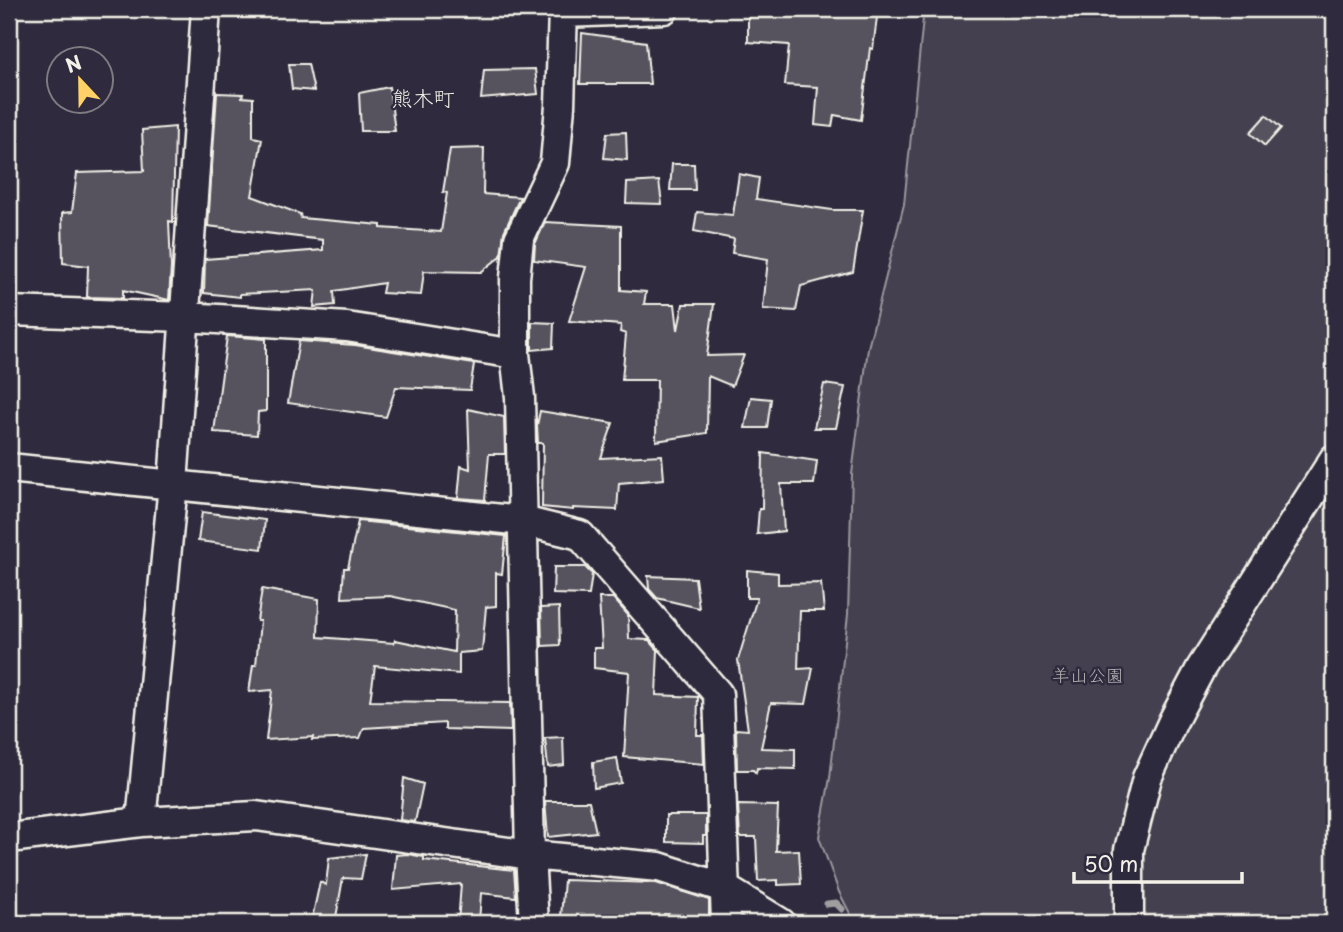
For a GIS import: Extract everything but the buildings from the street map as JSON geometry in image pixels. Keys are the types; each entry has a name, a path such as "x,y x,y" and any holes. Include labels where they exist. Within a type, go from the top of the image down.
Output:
{"street":[{"path":"141,822 173,484 206,9"},
{"path":"534,923 530,855 520,397 515,354 515,278 519,239 555,163 563,11 664,9"},
{"path":"9,311 185,317 347,327 515,354"},
{"path":"1129,923 1129,850 1152,767 1200,668 1334,459"},
{"path":"9,468 523,521 580,535 718,694 726,923"},
{"path":"9,838 141,822 256,816 530,855 659,867 723,888 780,923"}],"green space":[{"name":"羊山公園","path":"924,9 1334,9 1334,923 855,923 839,892 819,837 830,778 848,614 852,474 868,348 904,204"}],"waterway":[{"path":"827,904 836,903 842,909"}],"district":[{"name":"熊木町","path":"423,99"}]}
